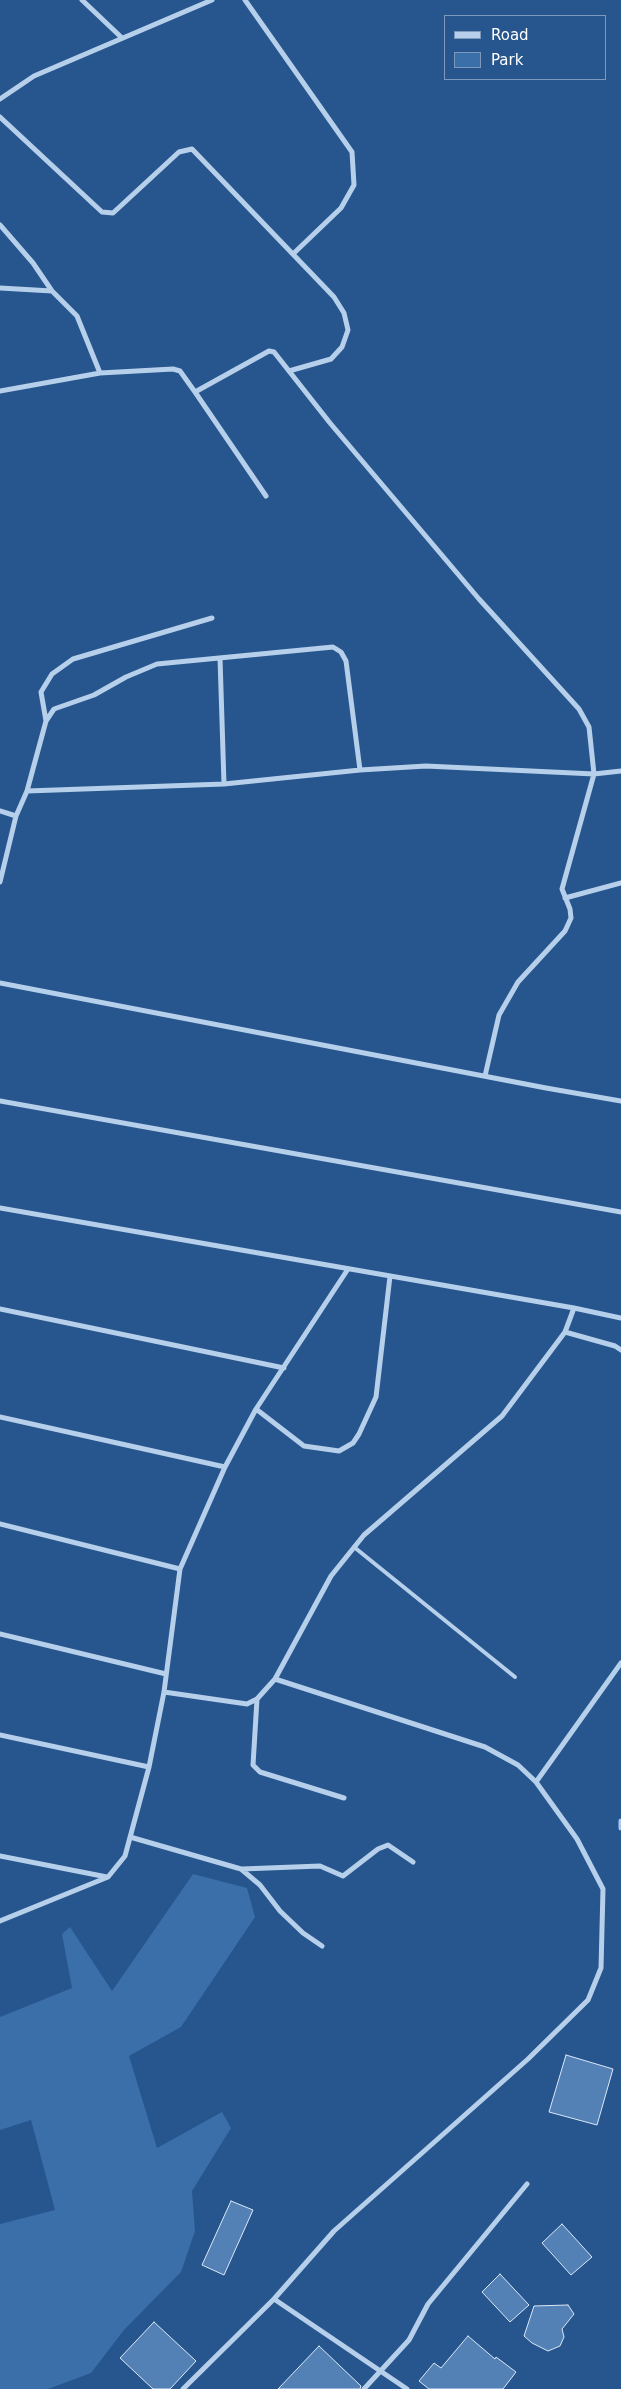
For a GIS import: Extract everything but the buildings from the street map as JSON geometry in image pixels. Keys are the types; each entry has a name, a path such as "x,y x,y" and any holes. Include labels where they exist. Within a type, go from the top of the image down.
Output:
{"street":[{"path":"82,0 121,37"},
{"path":"0,99 34,76 121,37 212,0"},
{"path":"245,0 352,152 354,184 341,208 293,254"},
{"path":"0,117 102,212 113,213 179,152 192,149 334,297 344,313 348,330 342,347 330,359 290,372"},
{"path":"0,225 33,264 52,291 77,316 100,373"},
{"path":"0,288 52,291"},
{"path":"195,392 269,351 274,352 330,423 479,599 579,710 589,728 594,774 564,876 562,889 570,909 570,918 565,931 518,982 499,1015 485,1076"},
{"path":"0,391 100,373 180,371 266,496"},
{"path":"46,721 41,692 52,674 73,659 212,618"},
{"path":"0,882 16,816 27,792 46,721 54,709 94,695 126,677 157,664 333,647 341,652 346,661 360,770"},
{"path":"220,658 224,784"},
{"path":"27,792 224,784 360,770 426,766 594,774 621,771"},
{"path":"0,811 16,816"},
{"path":"565,898 621,883"},
{"path":"0,983 485,1076 621,1100"},
{"path":"0,1101 621,1212"},
{"path":"0,1208 574,1308 621,1318"},
{"path":"0,1921 108,1877 125,1856 149,1766 164,1692 180,1569 225,1467 256,1409 348,1269"},
{"path":"256,1409 304,1446 339,1451 353,1443 376,1397 390,1276"},
{"path":"164,1692 248,1704 257,1700 275,1679 331,1576 354,1547 364,1535 502,1416 566,1332 574,1308"},
{"path":"0,1309 284,1368"},
{"path":"566,1332 616,1346 621,1350"},
{"path":"0,1417 225,1467"},
{"path":"0,1524 180,1569"},
{"path":"0,1634 166,1674"},
{"path":"536,1782 621,1663"},
{"path":"183,2389 274,2299 334,2231 528,2059 588,2000 601,1968 604,1889 577,1839 536,1782 518,1764 485,1747 275,1679"},
{"path":"257,1700 253,1765 260,1772 344,1798"},
{"path":"0,1735 149,1766"},
{"path":"130,1837 241,1868 320,1866 343,1876 378,1849 388,1845 413,1862"},
{"path":"0,1856 108,1877"},
{"path":"241,1868 260,1885 280,1911 303,1934 322,1946"},
{"path":"364,2389 382,2372 409,2340 428,2304 527,2184"},
{"path":"274,2299 406,2389"}],"lane":[{"path":"354,1547 515,1676"}],"green space":[{"path":"193,1874 247,1888 255,1917 181,2027 129,2056 157,2148 222,2112 231,2128 192,2191 195,2231 181,2272 124,2330 91,2373 48,2389 0,2389 0,2224 55,2210 31,2120 0,2130 0,2017 72,1988 62,1934 70,1927 112,1991"}],"waterway":[{"path":"621,1821 621,1828"}]}
